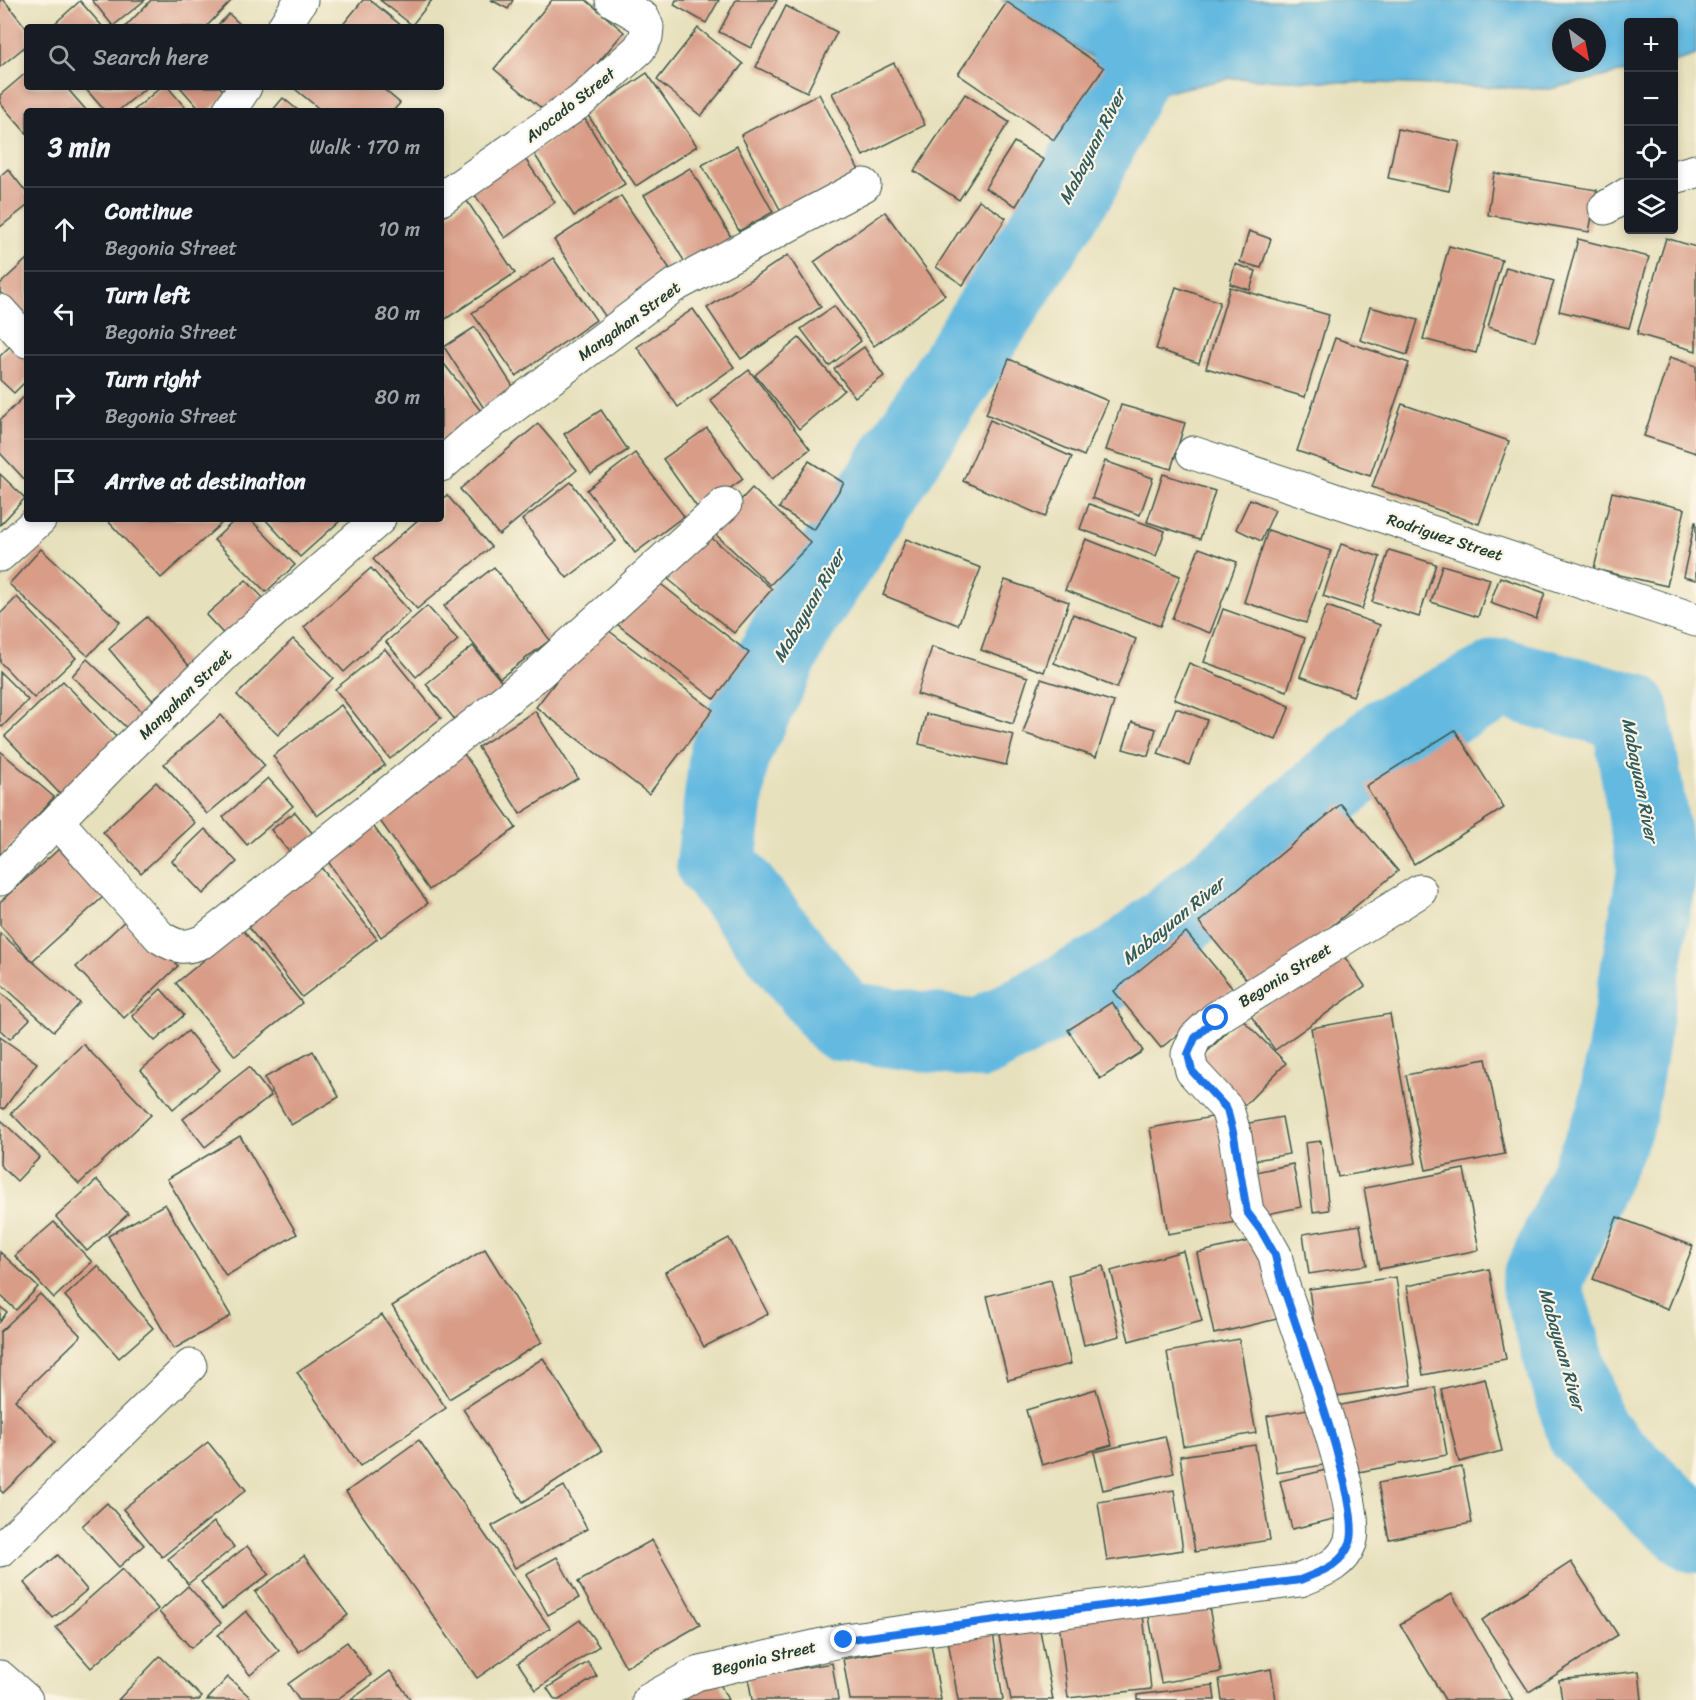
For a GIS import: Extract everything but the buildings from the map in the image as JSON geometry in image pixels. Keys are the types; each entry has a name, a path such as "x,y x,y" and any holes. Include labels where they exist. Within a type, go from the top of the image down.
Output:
{"street":[{"path":"286,24 301,0"},
{"name":"Avocado Street","path":"444,197 581,100 639,50 646,37 647,27 643,18 612,0"},
{"path":"231,108 243,90"},
{"path":"1678,176 1696,171"},
{"name":"Mangahan Street","path":"444,462 483,429 672,287 864,185"},
{"path":"0,311 24,338"},
{"name":"Rodriguez Street","path":"1193,453 1696,620"},
{"path":"57,821 159,937 172,944 189,947 204,941 540,672 725,504"},
{"path":"0,555 37,522"},
{"name":"Mangahan Street","path":"0,879 113,763 228,651 376,522"},
{"name":"Begonia Street","path":"650,1700 696,1674 844,1640 1300,1580 1322,1571 1343,1558 1352,1540 1351,1510 1328,1420 1280,1277 1275,1255 1247,1212 1227,1109 1192,1071 1188,1054 1195,1038 1216,1018 1420,891"},
{"path":"0,1550 190,1366"},
{"path":"0,1677 26,1700"}],"water":[{"path":"1002,0 1696,0 1696,55 1678,61 1678,18 1624,18 1624,72 1550,89 1232,78 1151,95"}],"waterway":[{"name":"Mabayuan River","path":"1164,0 1078,182 795,622 729,755 716,863 841,1021 980,1039 1123,963 1236,871 1390,735 1502,678 1630,712 1657,870 1616,1118 1541,1284 1587,1433 1662,1505 1696,1533"}],"route":[{"path":"844,1640 1300,1580 1322,1571 1343,1558 1352,1540 1351,1510 1328,1420 1280,1277 1275,1255 1247,1212 1227,1109 1192,1071 1188,1054 1195,1038 1216,1018"}]}
